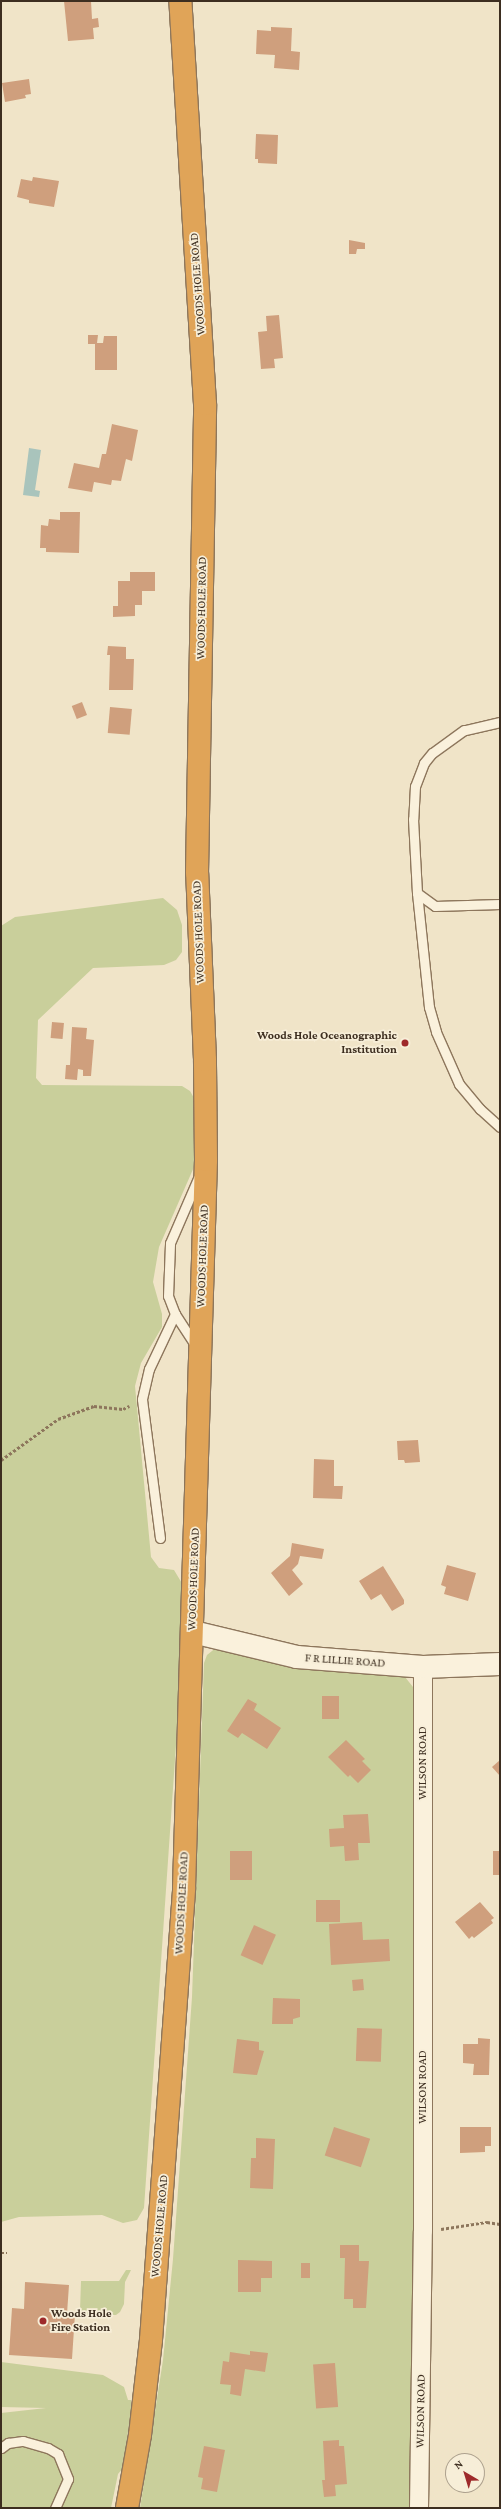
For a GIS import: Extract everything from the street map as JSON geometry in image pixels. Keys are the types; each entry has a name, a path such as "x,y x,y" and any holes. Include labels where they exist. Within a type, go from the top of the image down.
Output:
{"highway":[{"name":"WOODS HOLE ROAD","path":"127,2508 140,2435 160,2232 184,1888 206,1160 205,1060 197,880 205,404 180,1"}],"street":[{"name":"F R LILLIE ROAD","path":"192,1632 296,1657 423,1667 500,1664"},
{"name":"WILSON ROAD","path":"419,2508 423,2232 423,1667"}],"lane":[{"path":"500,722 464,730 442,745 424,764 414,797 417,893 429,1007 436,1032 460,1084 480,1109 500,1127"},
{"path":"417,893 435,906 500,904"},
{"path":"201,1352 175,1314 168,1296 170,1243 206,1160"},
{"path":"160,1538 142,1399 149,1369 175,1314"},
{"path":"1,2448 8,2443 23,2441 48,2448 58,2454 68,2479 55,2508"}],"path":[{"path":"1,1460 58,1419 94,1406 123,1409 142,1399"},
{"path":"423,2232 487,2222 500,2224"},
{"path":"1,2253 8,2253"}],"green space":[{"path":"163,898 177,910 182,925 182,952 176,960 164,965 93,968 38,1020 36,1078 42,1085 182,1086 190,1091 194,1098 194,1167 159,1247 153,1282 162,1314 162,1327 141,1363 135,1386 151,1557 159,1568 174,1570 183,1585 176,1745 144,2208 137,2220 123,2223 102,2215 19,2217 1,2222 1,926 15,917"},
{"path":"217,1647 397,1674 405,1677 417,1692 411,2508 140,2508 163,2360 173,2259 192,1997 204,1663 207,1655"},
{"path":"126,2270 131,2270 125,2282 124,2304 120,2312 116,2315 82,2315 80,2311 81,2281 119,2281"},
{"path":"1,2362 103,2375 124,2387 128,2400 131,2400 131,2410 123,2468 118,2474 111,2508 1,2508 1,2413 46,2408 1,2407"}],"water":[{"path":"29,448 41,450 35,490 40,491 39,497 23,495"}],"building":[{"path":"64,1 91,1 92,19 98,18 99,27 93,28 94,39 68,41"},
{"path":"271,27 292,28 291,51 300,52 299,70 274,68 275,55 256,54 257,30 271,31"},
{"path":"29,79 31,94 25,95 26,98 5,102 2,83"},
{"path":"256,134 278,135 277,164 258,163 258,159 255,159"},
{"path":"33,177 59,181 54,207 29,203 29,200 17,197 21,179 32,181"},
{"path":"349,240 365,243 365,249 357,249 356,254 349,254"},
{"path":"279,315 283,358 274,359 275,368 261,369 258,332 267,331 266,316"},
{"path":"88,335 98,335 97,343 103,343 104,336 117,336 117,370 95,370 95,344 88,344"},
{"path":"112,424 138,430 132,461 126,459 121,481 112,480 111,485 94,482 92,492 68,488 74,463 99,468 102,454 106,454"},
{"path":"60,512 80,512 79,553 46,552 46,548 40,548 41,525 48,526 49,519 60,520"},
{"path":"130,572 155,572 155,591 142,591 142,605 135,605 135,616 113,617 113,606 118,606 118,581 130,581"},
{"path":"108,646 126,647 126,659 134,659 133,690 109,690 110,655 107,655"},
{"path":"82,702 87,715 77,719 72,706"},
{"path":"110,707 132,709 130,735 108,733"},
{"path":"52,1022 64,1023 63,1039 51,1038"},
{"path":"72,1027 87,1028 86,1039 94,1040 91,1076 83,1076 83,1070 78,1069 77,1080 65,1079 66,1065 70,1065"},
{"path":"418,1440 420,1462 405,1463 404,1460 398,1460 397,1441"},
{"path":"314,1459 334,1460 334,1486 343,1486 342,1499 313,1498"},
{"path":"292,1543 324,1549 322,1559 300,1556 298,1564 292,1570 303,1584 289,1596 271,1573 290,1556"},
{"path":"447,1565 476,1573 468,1601 444,1594 446,1587 441,1585"},
{"path":"383,1566 404,1600 404,1604 392,1611 381,1594 371,1600 359,1581"},
{"path":"322,1696 339,1696 339,1719 322,1719"},
{"path":"248,1699 257,1704 254,1710 281,1728 267,1749 242,1733 238,1738 227,1731"},
{"path":"346,1740 365,1759 362,1761 371,1770 358,1783 350,1775 348,1777 328,1757"},
{"path":"500,1760 500,1776 492,1767"},
{"path":"368,1814 370,1843 358,1843 359,1860 345,1861 344,1846 330,1847 329,1829 344,1828 343,1815"},
{"path":"230,1851 252,1851 252,1880 230,1880"},
{"path":"493,1851 500,1851 500,1875 493,1875"},
{"path":"316,1900 340,1900 340,1922 316,1922"},
{"path":"480,1902 494,1918 491,1920 493,1923 474,1938 472,1936 469,1939 455,1922"},
{"path":"362,1922 363,1940 389,1939 390,1961 331,1965 329,1924"},
{"path":"254,1925 276,1935 263,1965 241,1955"},
{"path":"363,1979 364,1990 353,1991 352,1980"},
{"path":"273,1998 300,1999 300,2017 293,2019 293,2024 272,2024"},
{"path":"357,2028 382,2029 381,2062 356,2061"},
{"path":"478,2038 490,2039 489,2075 473,2075 474,2064 463,2063 463,2044 478,2044"},
{"path":"237,2039 259,2042 259,2050 264,2051 257,2075 233,2073"},
{"path":"334,2127 370,2139 361,2167 325,2156"},
{"path":"460,2127 491,2127 491,2146 485,2146 485,2152 460,2153"},
{"path":"256,2138 275,2139 273,2189 250,2188 251,2158 256,2158"},
{"path":"340,2245 359,2245 359,2261 369,2261 366,2308 353,2308 353,2299 344,2299 345,2258 340,2258"},
{"path":"238,2260 272,2261 272,2278 261,2278 261,2292 238,2292"},
{"path":"301,2263 310,2263 310,2278 301,2278"},
{"name":"Woods Hole Fire Station","path":"25,2282 69,2285 67,2314 75,2314 72,2359 9,2355 12,2308 24,2309"},
{"path":"250,2351 268,2353 265,2372 245,2369 241,2396 230,2394 231,2385 220,2384 223,2361 229,2362 230,2352 250,2355"},
{"path":"335,2363 338,2407 316,2408 313,2365"},
{"path":"339,2440 339,2446 344,2446 347,2484 335,2485 336,2496 324,2497 322,2480 325,2480 323,2441"},
{"path":"204,2446 225,2450 217,2492 201,2489 203,2478 198,2477"}],"place":[{"name":"Woods Hole Oceanographic Institution","path":"405,1043"},
{"name":"Woods Hole Fire Station","path":"43,2321"}]}
